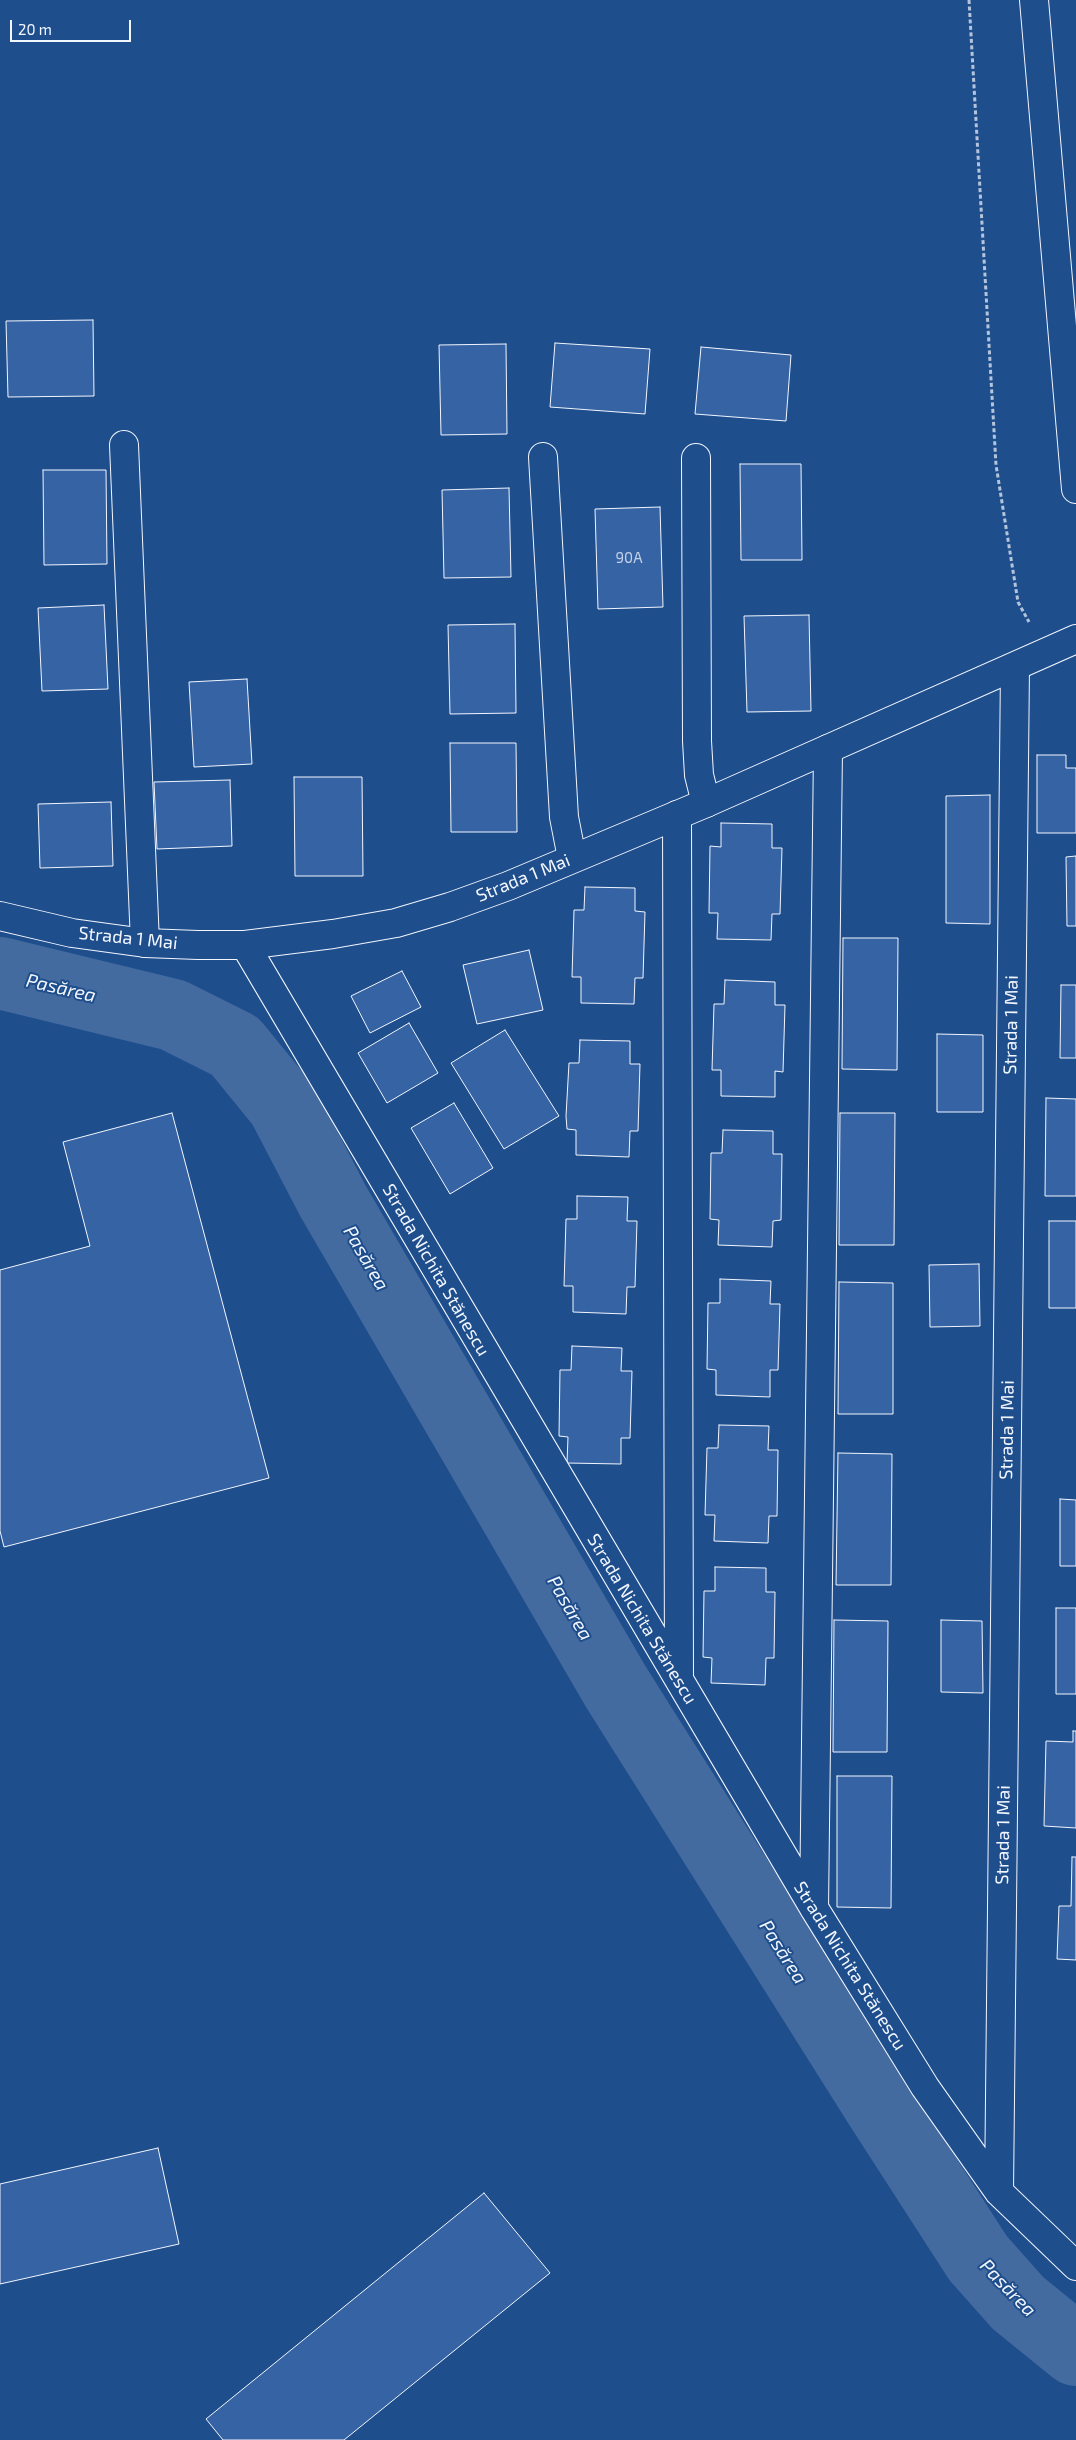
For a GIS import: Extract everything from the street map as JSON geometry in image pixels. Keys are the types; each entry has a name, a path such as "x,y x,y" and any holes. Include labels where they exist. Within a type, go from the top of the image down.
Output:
{"street":[{"path":"1034,0 1076,489"},
{"path":"124,445 145,944"},
{"path":"543,457 564,817 572,858"},
{"path":"696,458 699,775 706,803"},
{"name":"Strada 1 Mai","path":"0,916 72,932 145,944 245,945 333,934 396,922 450,907 508,886 706,803 1076,639"},
{"name":"Strada 1 Mai","path":"999,2192 1015,667"},
{"path":"814,1908 828,749"},
{"path":"677,815 678,1681"},
{"name":"Strada Nichita Stănescu","path":"245,945 678,1681 814,1908 925,2087 999,2192 1076,2266"}],"path":[{"path":"969,0 996,465 1018,602 1047,652"}],"building":[{"path":"93,320 94,396 8,397 6,321"},
{"path":"555,343 650,349 645,414 550,407"},
{"path":"506,344 507,434 441,435 439,345"},
{"path":"701,347 791,355 786,421 695,414"},
{"path":"740,464 801,464 802,560 741,560"},
{"path":"43,470 106,470 107,564 44,565"},
{"path":"509,488 511,577 444,578 442,490"},
{"path":"660,507 663,607 598,609 595,509"},
{"path":"104,605 108,689 42,691 38,608"},
{"path":"809,615 811,711 747,712 744,616"},
{"path":"515,624 516,713 450,714 448,625"},
{"path":"247,679 252,764 194,767 189,682"},
{"path":"450,743 516,743 517,832 451,832"},
{"path":"1037,755 1066,755 1066,768 1076,768 1076,833 1037,833"},
{"path":"294,777 362,777 363,876 295,876"},
{"path":"230,780 232,846 157,849 154,782"},
{"path":"990,795 990,924 946,923 946,796"},
{"path":"111,802 113,866 40,868 38,804"},
{"path":"721,823 772,824 772,848 782,848 780,914 772,914 771,940 717,939 718,913 709,913 710,846 721,847"},
{"path":"1076,856 1076,926 1067,926 1066,857"},
{"path":"585,887 635,888 635,911 645,912 643,978 635,978 634,1004 581,1003 581,977 572,977 574,910 584,910"},
{"path":"843,938 898,938 897,1070 842,1069"},
{"path":"529,950 543,1010 477,1024 463,965"},
{"path":"402,971 421,1007 370,1033 351,996"},
{"path":"725,980 775,982 775,1005 785,1005 783,1072 775,1071 775,1097 721,1096 721,1070 712,1070 714,1004 724,1004"},
{"path":"1061,985 1076,985 1076,1058 1060,1058"},
{"path":"409,1023 438,1073 387,1103 358,1053"},
{"path":"505,1030 559,1116 504,1149 451,1063"},
{"path":"937,1034 983,1035 983,1112 937,1112"},
{"path":"580,1040 630,1041 630,1064 640,1064 638,1131 630,1131 629,1157 576,1155 576,1130 567,1129 566,1116 569,1063 579,1063"},
{"path":"1046,1098 1076,1099 1076,1196 1045,1196"},
{"path":"454,1103 493,1168 450,1194 411,1128"},
{"path":"172,1113 269,1478 4,1547 0,1531 0,1270 90,1246 63,1142"},
{"path":"840,1113 895,1113 894,1245 839,1245"},
{"path":"723,1130 773,1131 773,1154 782,1154 781,1220 773,1221 772,1247 718,1245 719,1220 710,1219 711,1153 722,1153"},
{"path":"577,1196 628,1197 627,1221 637,1221 635,1287 627,1287 626,1314 573,1312 573,1286 564,1286 566,1219 577,1219"},
{"path":"1049,1221 1076,1221 1076,1308 1049,1308"},
{"path":"979,1264 980,1326 930,1327 929,1265"},
{"path":"720,1279 771,1281 770,1304 780,1304 778,1370 770,1370 770,1397 716,1395 716,1370 707,1369 708,1303 720,1303"},
{"path":"839,1282 893,1283 893,1414 838,1414"},
{"path":"572,1346 622,1348 621,1371 632,1371 630,1438 621,1438 621,1464 567,1463 568,1437 559,1436 560,1370 571,1370"},
{"path":"719,1425 769,1426 768,1450 778,1450 777,1516 769,1516 768,1543 714,1541 715,1515 705,1515 707,1448 718,1448"},
{"path":"838,1453 892,1454 891,1585 836,1585"},
{"path":"1060,1499 1076,1500 1076,1566 1060,1566"},
{"path":"715,1567 766,1568 766,1592 775,1592 774,1658 766,1658 765,1685 711,1683 712,1658 703,1657 704,1591 715,1591"},
{"path":"1056,1608 1076,1608 1076,1694 1056,1694"},
{"path":"834,1620 888,1621 887,1752 833,1752"},
{"path":"941,1620 982,1621 983,1693 941,1692"},
{"path":"1073,1731 1076,1731 1076,1828 1044,1826 1046,1741 1073,1742"},
{"path":"837,1776 892,1776 891,1908 837,1907"},
{"path":"1072,1857 1076,1857 1076,1960 1057,1959 1059,1906 1071,1906"},
{"path":"158,2148 179,2244 0,2284 0,2184"},
{"path":"484,2193 550,2273 344,2440 223,2440 206,2419"}],"waterway":[{"name":"Pasărea","path":"0,973 173,1015 235,1046 283,1105 333,1201 616,1687 880,2106 978,2258 1018,2303 1076,2350"}]}
